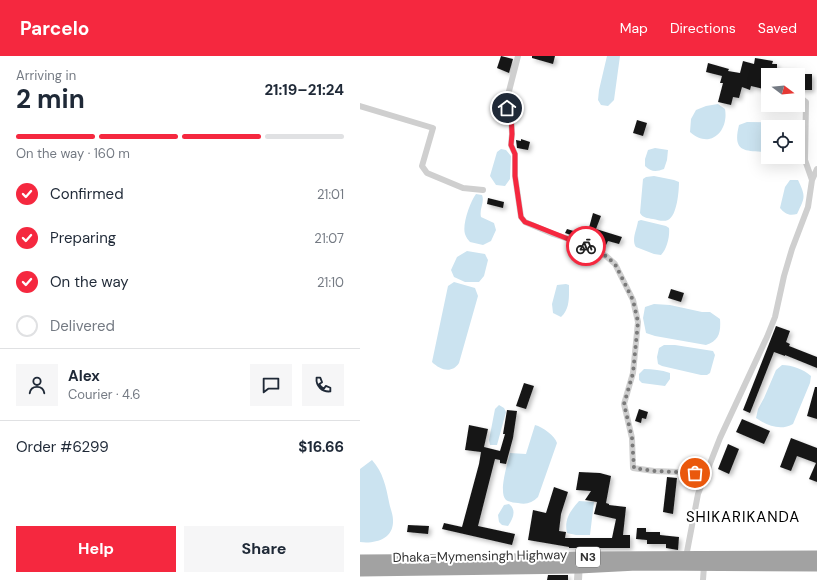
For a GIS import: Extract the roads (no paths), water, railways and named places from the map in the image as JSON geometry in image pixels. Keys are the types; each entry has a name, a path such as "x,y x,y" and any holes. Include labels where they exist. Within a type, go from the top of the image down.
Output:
{"highway":[{"name":"Dhaka-Mymensingh Highway","path":"360,560 817,556"},
{"name":"Dhaka-Mymensingh Highway","path":"360,571 579,568 637,565 817,566"}],"street":[{"path":"518,56 509,90 507,108 511,114 511,145 515,154 515,176 521,217 529,224 581,243 606,256 615,264 633,300 638,322 633,373 624,404 632,438 634,468 654,471 705,473"},
{"path":"805,101 805,160 812,180"},
{"path":"360,106 433,128 422,166 427,173 463,188 483,190"},
{"path":"686,556 698,494 705,473 775,317 784,276 792,249 808,207 812,180 817,168"},
{"path":"578,580 580,557"},
{"path":"703,580 704,566"}],"water":[{"path":"607,56 620,56 614,100 608,106 601,105 598,100"},
{"path":"718,104 725,109 725,117 721,131 716,136 704,139 697,137 690,132 691,119 696,110 706,106"},
{"path":"747,122 761,122 761,152 742,149 739,146 737,134 739,125"},
{"path":"655,148 668,150 664,169 656,171 645,166 645,159 648,150"},
{"path":"501,149 506,150 511,156 510,179 505,186 496,185 490,176 497,152"},
{"path":"654,176 679,182 678,197 674,214 666,221 645,218 640,213 643,179"},
{"path":"790,180 798,180 804,197 797,214 794,215 787,214 780,208 785,187"},
{"path":"476,194 482,195 483,198 481,217 494,223 496,230 491,241 483,245 470,242 464,230 471,202"},
{"path":"641,220 669,228 668,242 661,255 636,247 634,241 635,234 638,221"},
{"path":"467,251 485,254 488,260 484,276 479,282 465,282 454,277 451,270 457,257"},
{"path":"454,282 475,288 478,296 459,363 453,369 446,370 432,362 448,286"},
{"path":"557,285 569,285 568,302 566,310 561,317 553,313 552,304"},
{"path":"654,304 670,305 702,312 710,312 720,319 718,335 714,341 706,345 646,333 643,318 645,307"},
{"path":"664,345 675,345 713,351 715,355 710,373 707,375 701,375 658,364 657,357 659,348"},
{"path":"782,365 797,368 811,376 810,383 793,424 784,427 774,427 756,418 758,409 776,370"},
{"path":"644,369 670,373 670,379 665,386 642,383 639,380 639,374"},
{"path":"499,405 504,408 506,412 497,445 490,445 489,440 495,409"},
{"path":"535,425 548,432 557,443 538,497 526,504 510,502 506,500 504,496 503,484 510,453 526,454"},
{"path":"372,460 379,470 385,485 393,520 390,532 387,536 377,541 360,542 360,469"},
{"path":"579,501 594,502 590,535 576,535 567,533 566,524 568,516"},
{"path":"509,504 514,512 513,518 508,526 502,525 499,522 498,515 504,505"}],"district":[{"name":"SHIKARIKANDA","path":"743,517"}]}
